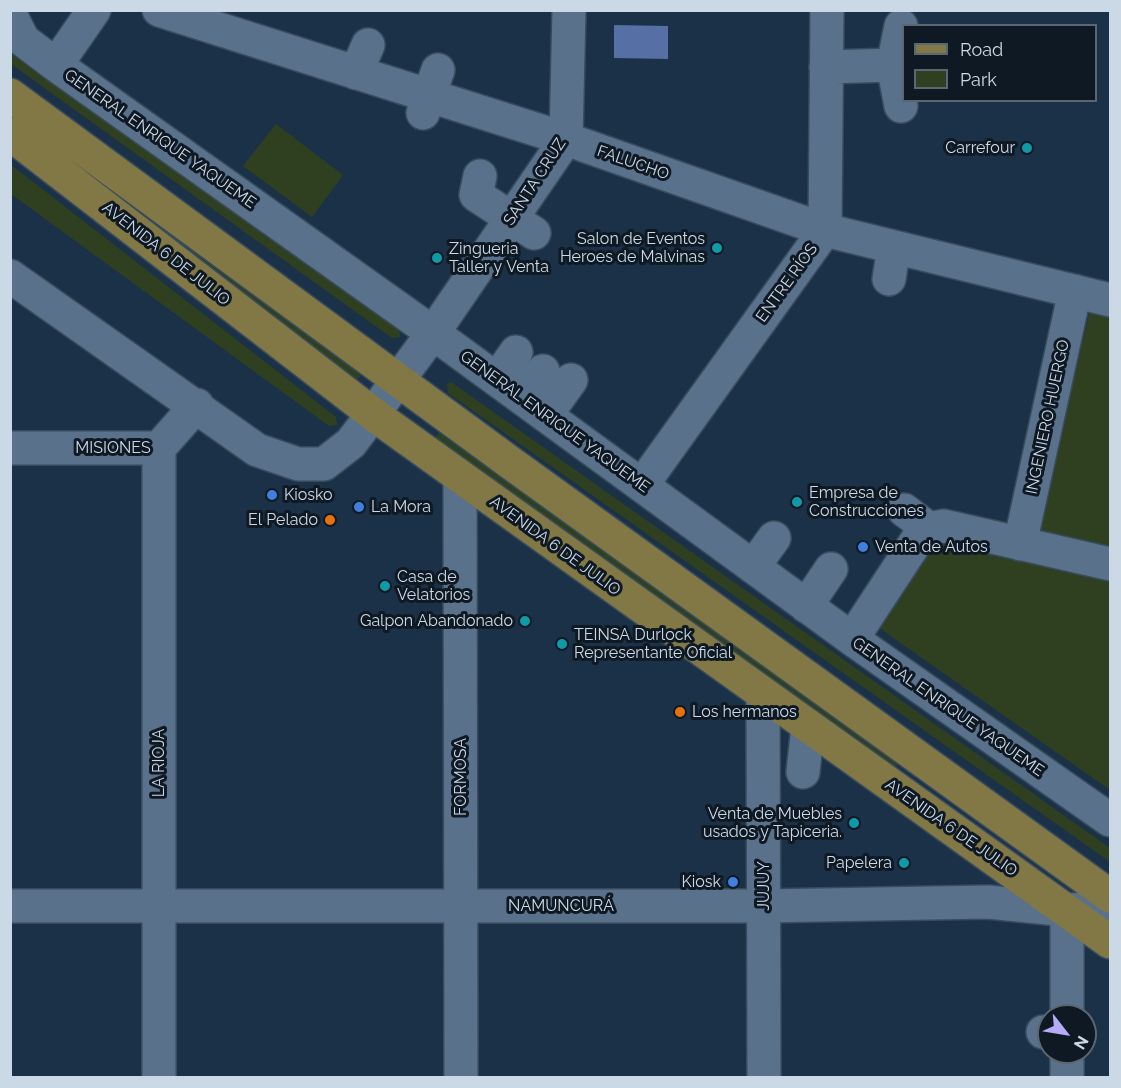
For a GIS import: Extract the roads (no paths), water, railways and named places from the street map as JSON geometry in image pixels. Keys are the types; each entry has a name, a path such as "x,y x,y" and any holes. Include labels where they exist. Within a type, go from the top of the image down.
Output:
{"main road":[{"name":"AVENIDA 6 DE JULIO","path":"10,95 398,380 1110,896"},
{"name":"AVENIDA 6 DE JULIO","path":"10,134 373,414 1110,942"}],"street":[{"path":"56,65 94,10"},
{"name":"FALUCHO","path":"159,10 362,59 397,71 430,93 825,230 1110,300"},
{"name":"SANTA CRUZ","path":"10,276 197,405 257,450 298,464 324,464 351,443 433,333 523,226 558,175 566,139 569,10"},
{"name":"ENTRE RÍOS","path":"642,485 726,352 825,230 827,10"},
{"name":"GENERAL ENRIQUE YAQUEME","path":"10,14 23,40 56,65 316,235 342,254 433,333 799,601 1110,820"},
{"path":"901,27 892,65 901,106"},
{"path":"826,67 892,65"},
{"path":"548,98 566,139"},
{"path":"480,176 476,195 523,226"},
{"path":"889,279 894,247"},
{"name":"INGENIERO HUERGO","path":"1020,544 1075,291"},
{"path":"429,297 433,333"},
{"path":"497,379 516,352"},
{"path":"534,407 557,376"},
{"name":"MISIONES","path":"10,448 159,448 197,405"},
{"name":"LA RIOJA","path":"159,448 159,1077"},
{"name":"FORMOSA","path":"460,477 461,1077"},
{"path":"852,639 920,537 917,519 1110,564"},
{"path":"753,567 774,538"},
{"path":"799,601 822,567"},
{"name":"JUJUY","path":"763,695 764,1077"},
{"path":"803,772 808,726"},
{"name":"NAMUNCURÁ","path":"10,906 764,906 974,916 1110,909"},
{"path":"1060,1004 1067,910"}],"water":[{"path":"614,25 668,26 668,59 614,58"}],"place":[{"name":"Carrefour","path":"1027,148"},
{"name":"Salon de Eventos Heroes de Malvinas","path":"717,248"},
{"name":"Zingueria Taller y Venta","path":"437,258"},
{"name":"Kiosko","path":"272,495"},
{"name":"Empresa de Construcciones","path":"797,502"},
{"name":"La Mora","path":"359,507"},
{"name":"El Pelado","path":"330,520"},
{"name":"Venta de Autos","path":"863,547"},
{"name":"Casa de Velatorios","path":"385,586"},
{"name":"Galpon Abandonado","path":"525,621"},
{"name":"TEINSA Durlock Representante Oficial","path":"562,644"},
{"name":"Los hermanos","path":"680,712"},
{"name":"Venta de Muebles usados y Tapiceria.","path":"854,823"},
{"name":"Papelera","path":"904,863"},
{"name":"Kiosk","path":"733,882"}]}
